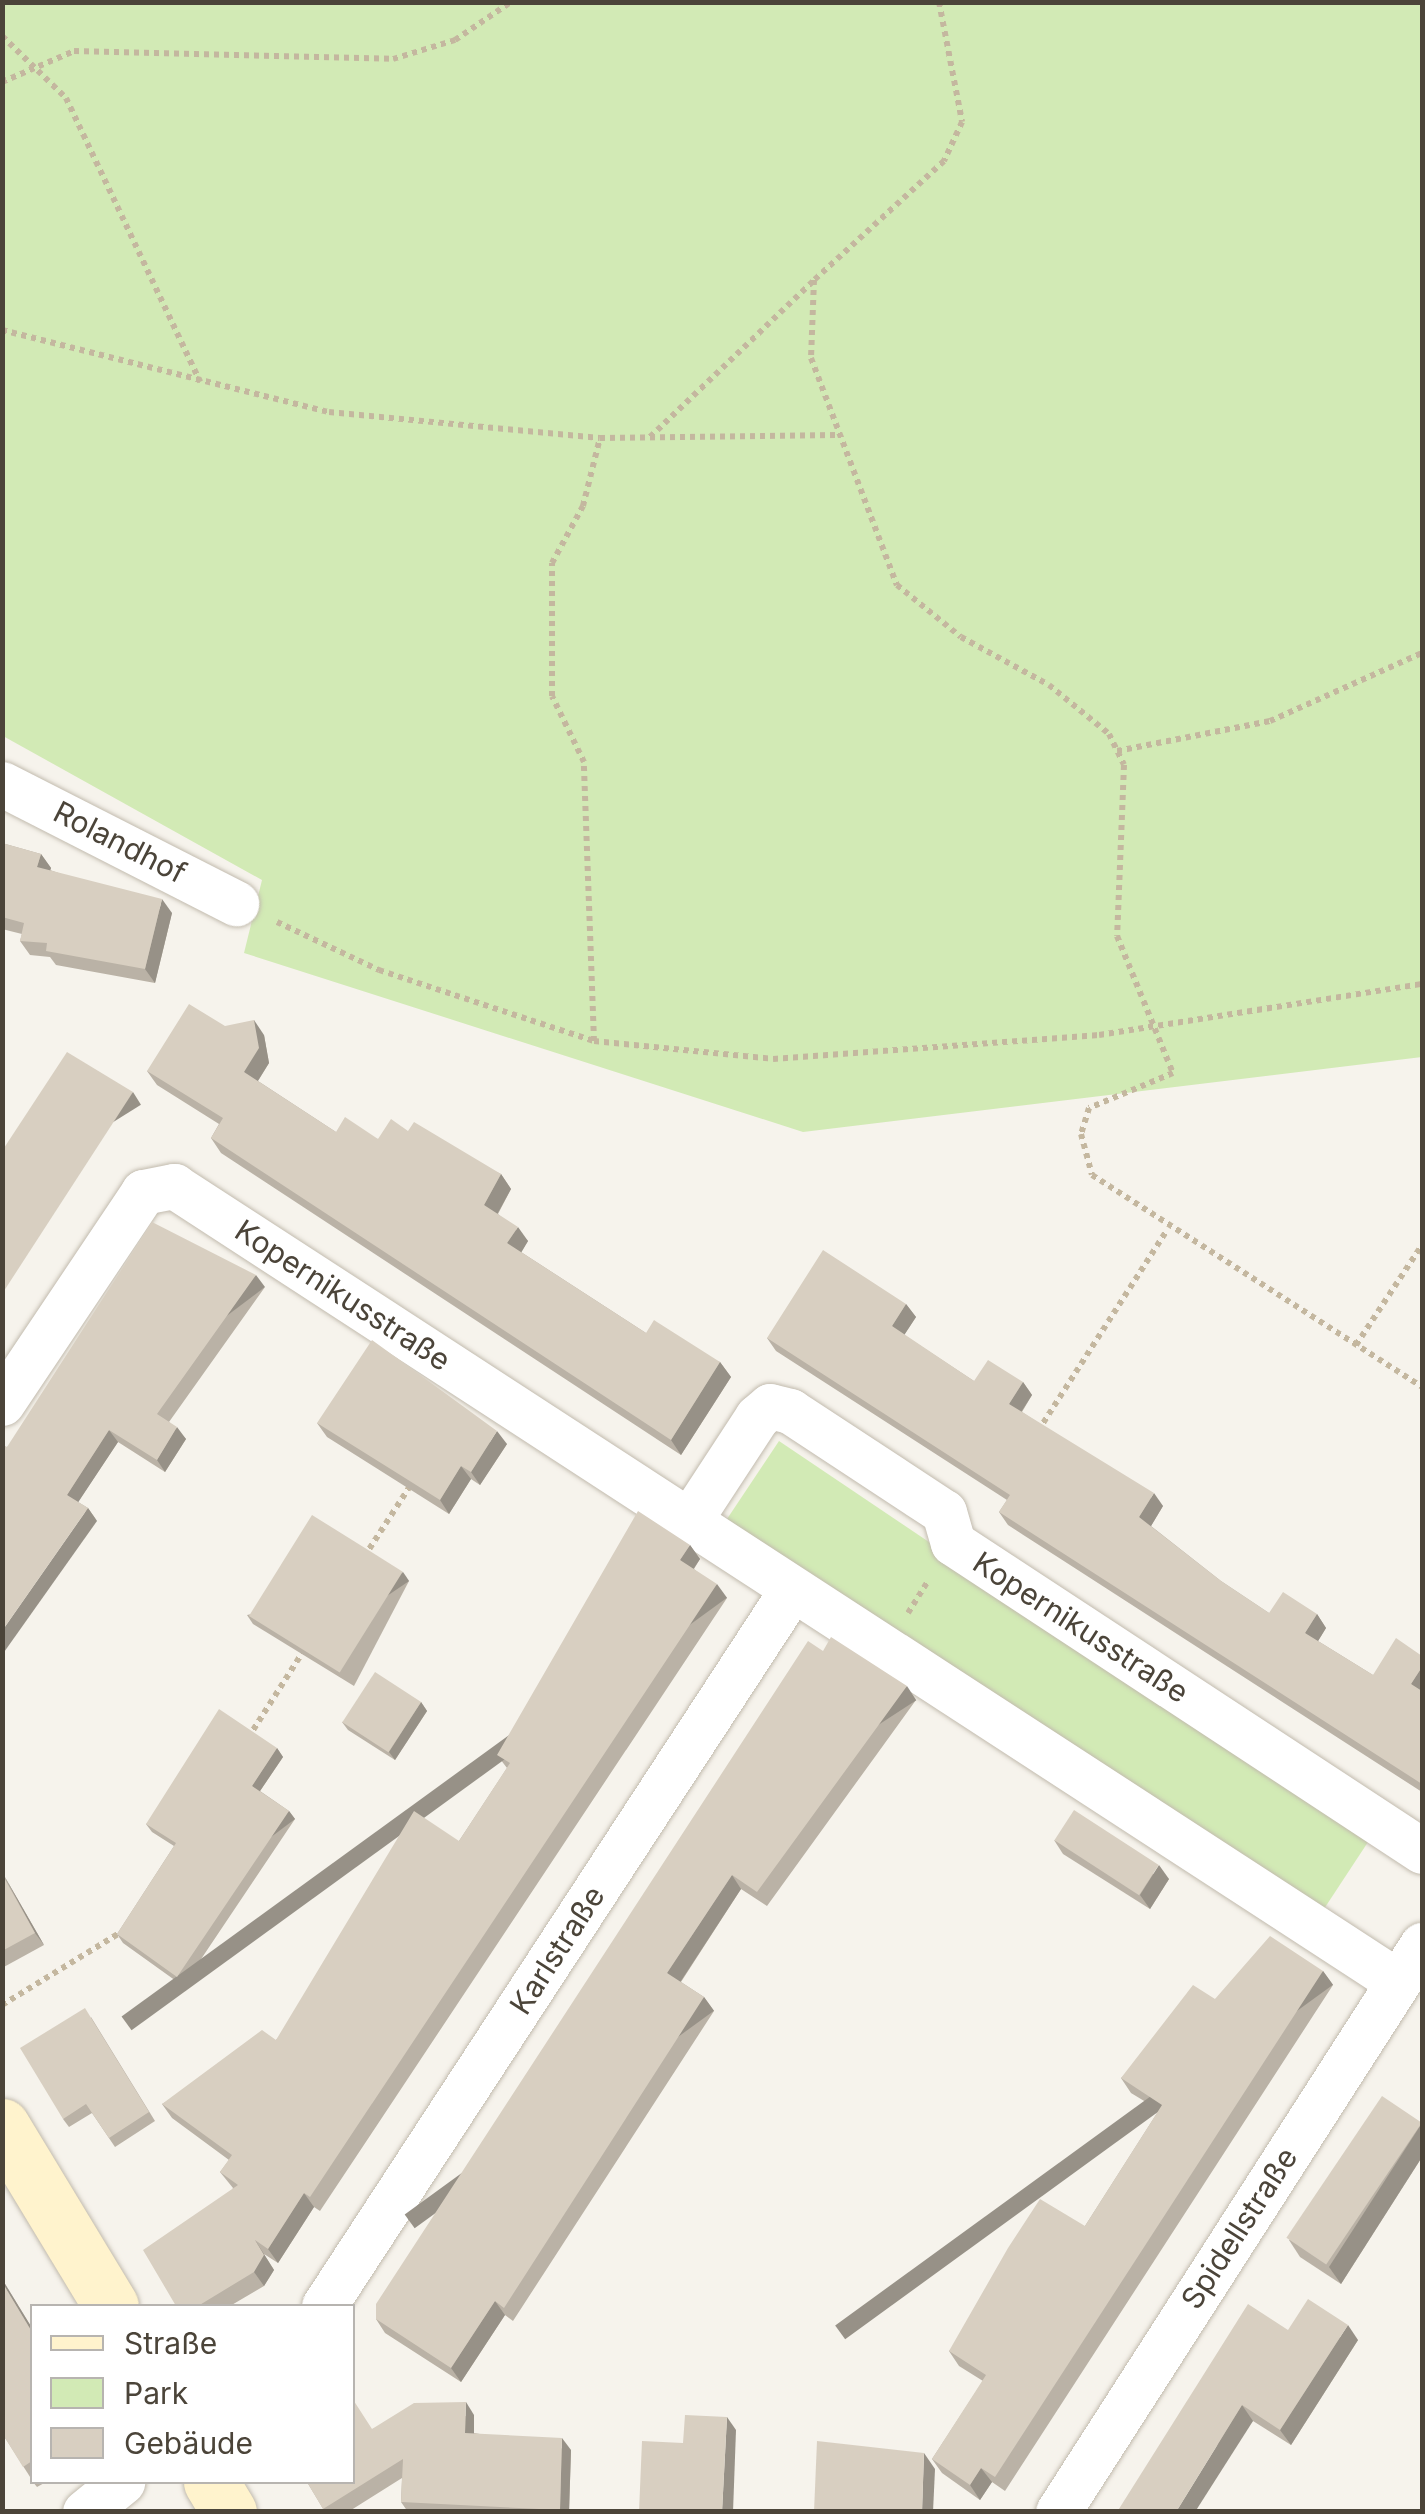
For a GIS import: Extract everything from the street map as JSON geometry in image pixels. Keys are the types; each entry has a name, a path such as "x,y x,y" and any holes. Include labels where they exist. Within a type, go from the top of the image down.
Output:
{"main road":[{"path":"2,2126 110,2304"},
{"path":"212,2484 229,2512"}],"street":[{"name":"Rolandhof","path":"2,784 236,903"},
{"name":"Kopernikusstraße","path":"2,1403 143,1192 174,1186 690,1518 789,1594 886,1648 1397,1982"},
{"name":"Kopernikusstraße","path":"690,1518 770,1406 944,1512 953,1543 1422,1851"},
{"name":"Karlstraße","path":"325,2304 789,1594"},
{"name":"Spidellstraße","path":"1058,2512 1422,1945"},
{"path":"85,2512 120,2484"}],"path":[{"path":"2,82 38,62 123,49 394,59 455,40 512,2"},
{"path":"650,437 944,161 962,122 939,2"},
{"path":"2,36 38,62 66,98 201,383"},
{"path":"814,280 812,358 836,435 897,585 960,637 1049,685 1117,751 1117,936 1172,1073 1088,1108 1080,1134 1092,1175 1167,1230 1422,1387"},
{"path":"2,330 201,383 329,412 600,438 836,435"},
{"path":"594,1041 584,762 552,696 552,563 584,506 600,438"},
{"path":"1117,751 1270,720 1422,653"},
{"path":"236,903 379,970 594,1041 774,1059 1153,1026 1422,984"},
{"path":"1028,1447 1167,1230"},
{"path":"1356,1345 1422,1245"},
{"path":"359,1565 424,1465"},
{"path":"886,1648 953,1543"},
{"path":"241,1748 316,1632"},
{"path":"2,2005 122,1931 133,1915"}],"green space":[{"path":"3,3 1422,3 1422,1057 803,1132 244,953 262,880 3,736"},
{"path":"779,1441 1370,1839 1320,1915 719,1531"}],"building":[{"path":"2,843 41,854 37,867 162,899 145,969 46,951 47,943 20,941 24,923 2,917"},
{"path":"189,1004 225,1026 254,1020 259,1048 244,1072 336,1132 345,1117 378,1139 391,1119 408,1131 414,1122 501,1174 484,1205 518,1227 507,1243 646,1333 654,1320 720,1362 671,1440 211,1138 223,1118 147,1071"},
{"path":"67,1052 133,1092 2,1294 2,1151"},
{"path":"152,1222 256,1275 157,1414 177,1427 157,1460 109,1430 67,1495 88,1508 2,1631 2,1444 7,1447"},
{"path":"823,1250 906,1304 892,1326 974,1381 988,1360 1023,1382 1009,1404 1154,1493 1139,1517 1221,1581 1269,1613 1283,1592 1317,1614 1305,1633 1373,1675 1396,1638 1422,1656 1422,1667 1411,1684 1422,1691 1422,1784 999,1512 1010,1495 767,1338"},
{"path":"372,1340 497,1431 471,1472 461,1466 440,1500 317,1423"},
{"path":"638,1511 690,1545 680,1560 717,1584 310,2197 304,2193 268,2249 255,2240 264,2255 254,2272 201,2304 175,2304 143,2250 238,2185 220,2172 232,2155 162,2104 262,2030 276,2040 414,1811 459,1841 510,1763 497,1755"},
{"path":"312,1515 403,1572 340,1673 249,1616"},
{"path":"831,1637 907,1686 757,1892 732,1875 667,1973 704,1997 504,2308 495,2301 451,2368 376,2319 376,2304 808,1641 823,1651"},
{"path":"375,1672 421,1702 388,1752 342,1722"},
{"path":"219,1709 277,1748 252,1786 289,1811 177,1977 117,1934 176,1843 146,1824"},
{"path":"1074,1810 1159,1865 1139,1895 1054,1840"},
{"path":"2,1874 35,1933 2,1951"},
{"path":"1270,1936 1323,1971 995,2477 981,2468 970,2485 932,2459 986,2375 949,2351 1040,2199 1085,2226 1162,2105 1121,2078 1193,1985 1215,1999"},
{"path":"85,2008 149,2112 109,2138 86,2104 63,2119 20,2048"},
{"path":"1382,2096 1422,2123 1326,2265 1286,2238"},
{"path":"2,2282 30,2329 30,2462 23,2467 2,2433"},
{"path":"1308,2299 1348,2325 1280,2430 1242,2405 1176,2512 1117,2512 1248,2304 1288,2330"},
{"path":"466,2402 465,2433 562,2438 560,2510 401,2502 403,2459 323,2509 308,2484 355,2484 355,2403 372,2429 414,2403"},
{"path":"685,2415 727,2417 722,2512 639,2512 642,2441 683,2443"},
{"path":"817,2441 924,2453 922,2512 814,2512"}]}
